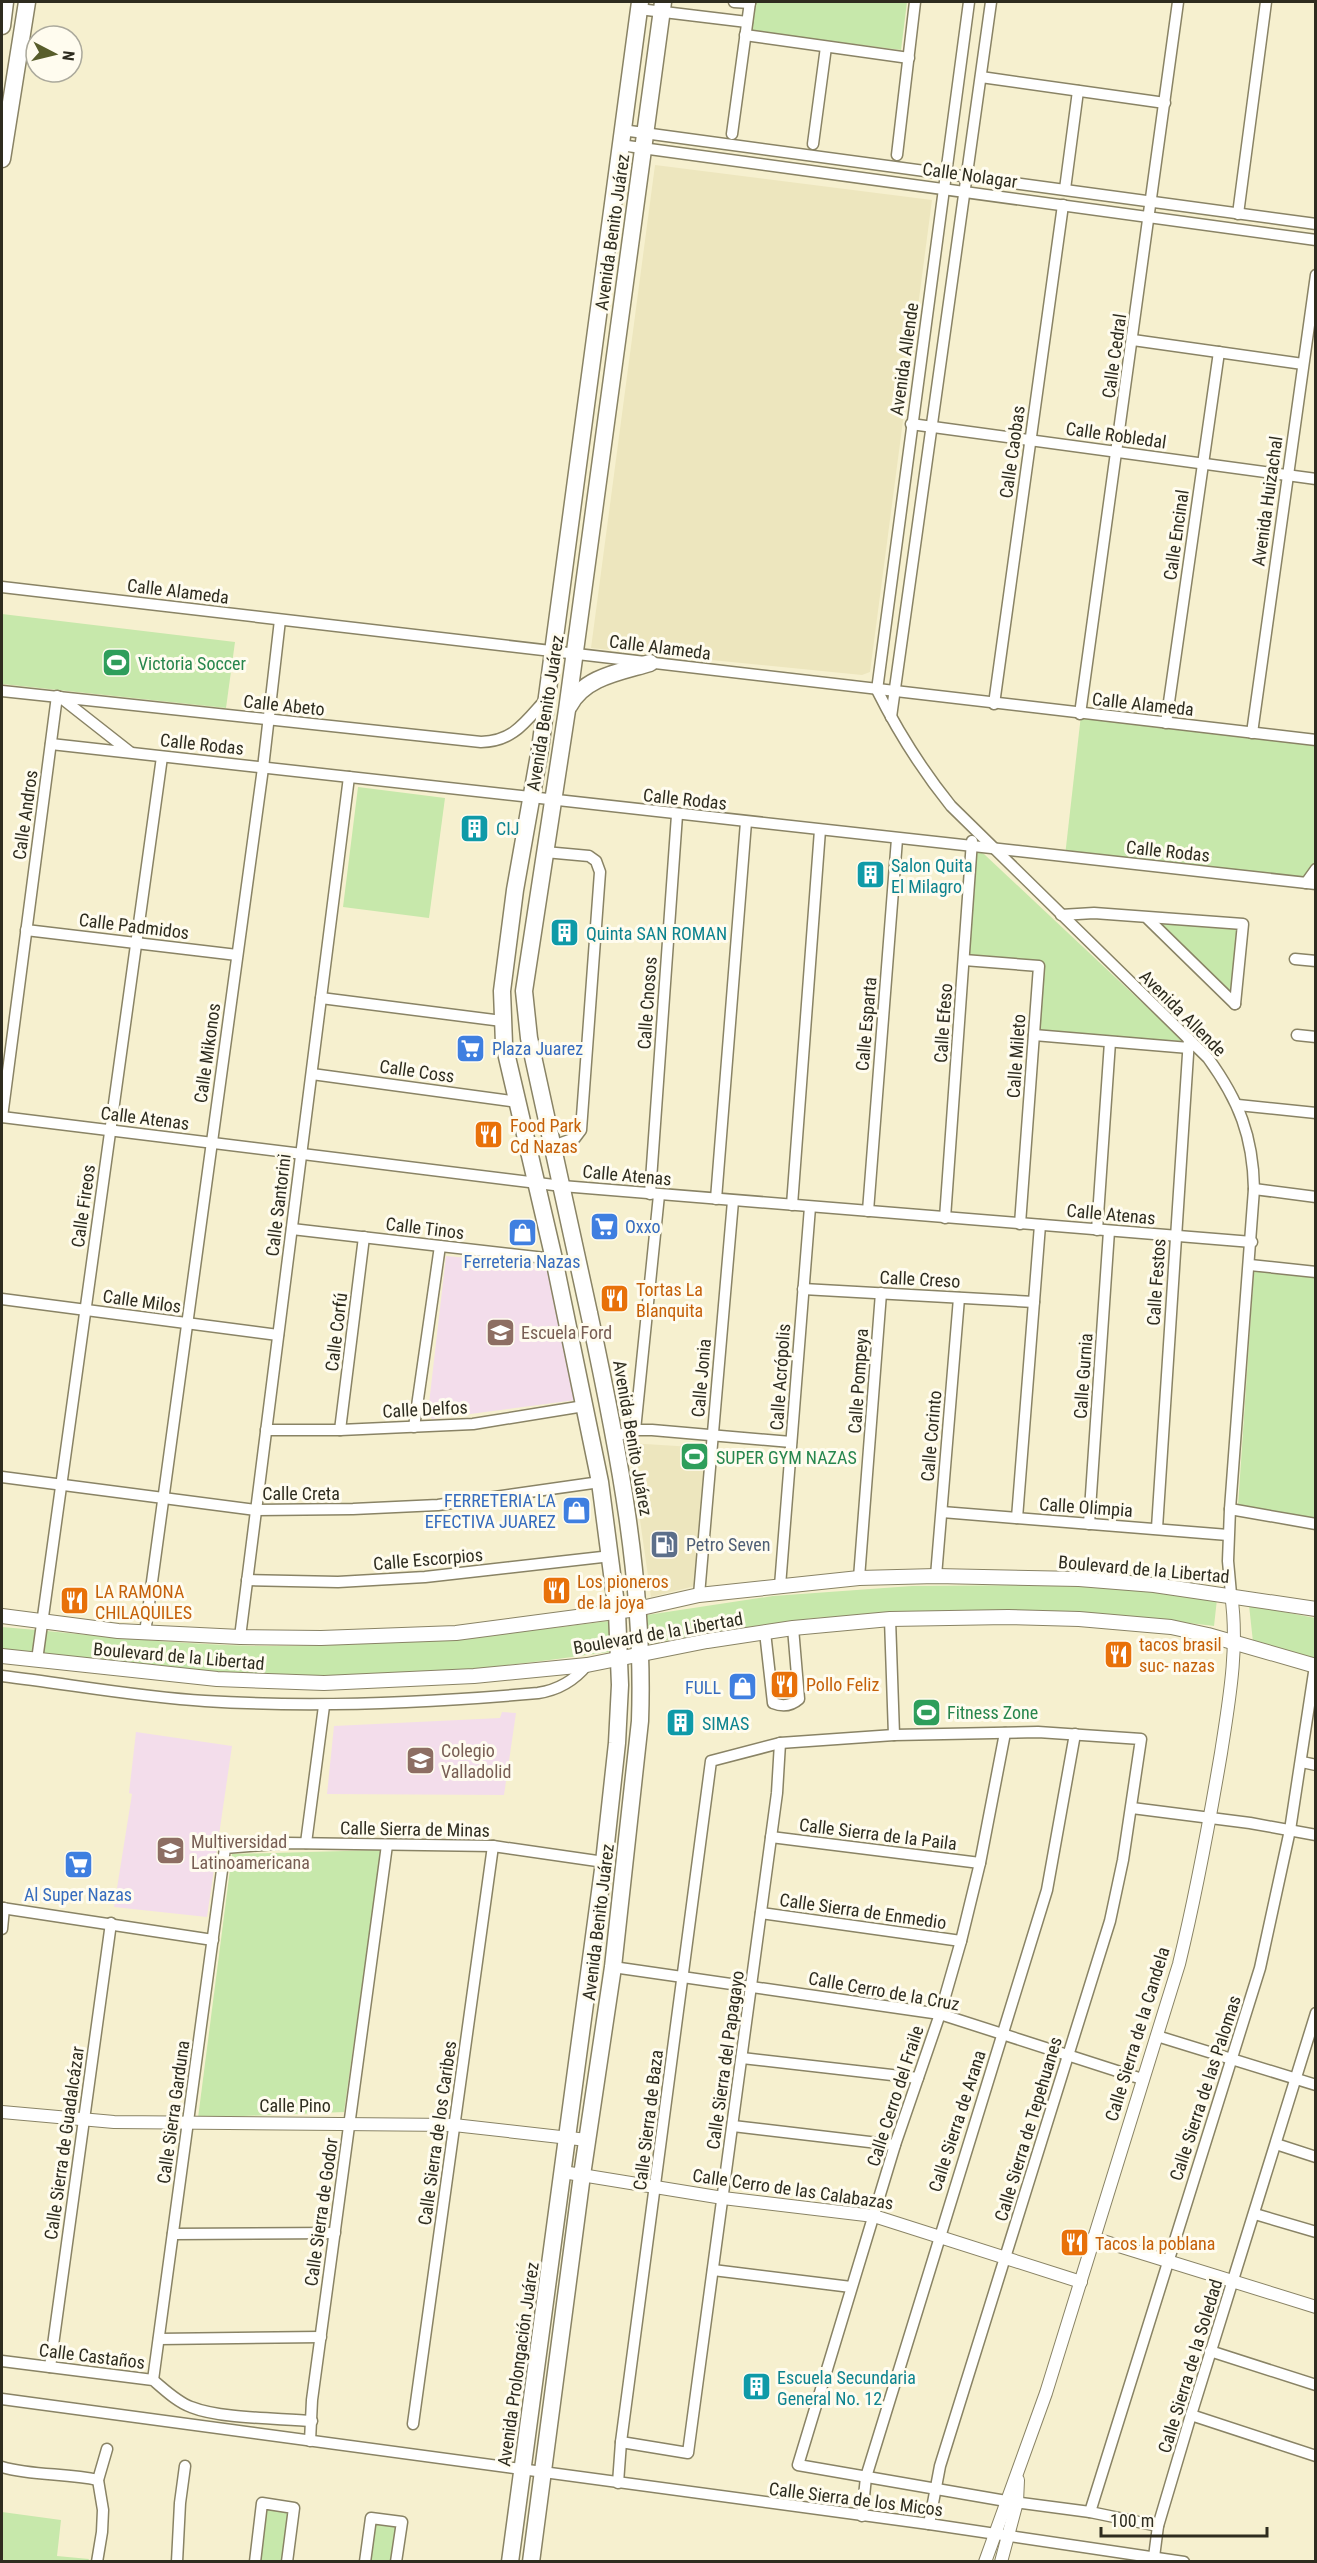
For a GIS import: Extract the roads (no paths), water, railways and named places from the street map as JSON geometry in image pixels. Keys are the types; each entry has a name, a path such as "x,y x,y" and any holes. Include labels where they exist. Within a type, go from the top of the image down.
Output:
{"main road":[{"path":"2,26 5,2"},
{"path":"2,159 27,2"},
{"name":"Avenida Benito Juárez","path":"563,2172 604,1862 617,1743 620,1659 611,1556 600,1482 554,1259 504,1044 502,1022 504,963 547,699 639,5"},
{"name":"Avenida Benito Juárez","path":"582,2175 613,1967 640,1721 641,1654 632,1546 616,1436 529,1038 524,1003 524,979 575,654 662,6"},
{"path":"567,710 581,688 597,680 650,663"},
{"name":"Boulevard de la Libertad","path":"2,1616 145,1633 240,1637 321,1638 456,1633 637,1609 699,1595 860,1578 936,1576 1079,1579 1154,1585 1231,1594 1316,1609"},
{"name":"Boulevard de la Libertad","path":"2,1656 217,1680 324,1683 474,1676 587,1665 793,1628 890,1619 1008,1617 1079,1619 1171,1627 1208,1635 1315,1666"},
{"name":"Avenida Prolongación Juárez","path":"510,2562 563,2172"},
{"path":"531,2562 582,2175"}],"street":[{"path":"732,134 750,2 734,2"},
{"path":"897,155 915,2"},
{"name":"Avenida Allende","path":"969,2 877,690 926,775 973,830 996,850 1189,1044 1208,1058 1238,1105 1250,1143 1254,1189 1252,1242 1228,1535 1231,1594"},
{"name":"Avenida Allende","path":"891,717 991,2"},
{"name":"Calle Cedral","path":"1080,714 1166,103 1178,2"},
{"path":"1238,214 1266,2"},
{"path":"639,5 662,6 747,22"},
{"path":"745,35 909,58"},
{"path":"813,144 826,46"},
{"path":"981,77 1166,103"},
{"path":"1065,189 1078,91"},
{"name":"Calle Nolagar","path":"621,138 945,173 1316,224"},
{"name":"Calle Nolagar","path":"644,141 943,188 1316,240"},
{"name":"Calle Caobas","path":"994,704 1063,205"},
{"name":"Avenida Huizachal","path":"1252,733 1316,274"},
{"path":"1132,340 1303,364"},
{"name":"Calle Encinal","path":"1166,723 1219,352"},
{"name":"Calle Robledal","path":"911,424 1316,479"},
{"name":"Calle Alameda","path":"2,587 1316,740"},
{"name":"Calle Mikonos","path":"145,1633 263,768 280,620"},
{"name":"Calle Abeto","path":"2,691 494,742 514,734 547,699"},
{"path":"58,696 132,753"},
{"name":"Calle Andros","path":"2,1117 58,696"},
{"name":"Calle Rodas","path":"51,744 1311,883"},
{"name":"Calle Fireos","path":"37,1660 162,757"},
{"name":"Calle Santorini","path":"240,1637 349,777"},
{"name":"Calle Cnosos","path":"635,1430 655,1194 677,814"},
{"path":"716,1199 746,822"},
{"path":"792,1205 820,830"},
{"name":"Calle Efeso","path":"945,1218 973,830"},
{"name":"Calle Esparta","path":"868,1211 897,839"},
{"path":"544,852 588,856 596,861 600,872 581,1130 575,1138 553,1146"},
{"path":"1311,883 1316,869"},
{"path":"1061,915 1094,913 1148,919 1243,924 1236,1004 1148,919"},
{"name":"Calle Padmidos","path":"26,930 237,955"},
{"path":"1295,959 1316,961"},
{"name":"Calle Mileto","path":"964,960 1039,966 1020,1224"},
{"path":"321,998 502,1022"},
{"path":"1034,1035 1110,1042 1189,1044"},
{"path":"1298,1035 1316,1037"},
{"path":"1097,1230 1110,1042"},
{"name":"Calle Festos","path":"1157,1528 1189,1044"},
{"name":"Calle Coss","path":"312,1074 518,1102"},
{"path":"1238,1105 1316,1113"},
{"name":"Calle Atenas","path":"2,1117 562,1186 1252,1242"},
{"path":"1254,1189 1316,1197"},
{"name":"Calle Jonia","path":"699,1595 733,1201"},
{"name":"Calle Acrópolis","path":"780,1586 810,1207"},
{"path":"1017,1518 1040,1225"},
{"name":"Calle Tinos","path":"292,1229 554,1259"},
{"name":"Calle Gurnia","path":"1089,1524 1109,1231"},
{"name":"Calle Corfú","path":"340,1430 364,1237"},
{"path":"414,1427 440,1246"},
{"path":"1250,1265 1316,1272"},
{"name":"Calle Creso","path":"803,1289 1034,1302"},
{"name":"Calle Pompeya","path":"860,1578 881,1293"},
{"name":"Calle Corinto","path":"936,1576 959,1298"},
{"name":"Calle Milos","path":"2,1299 278,1335"},
{"name":"Calle Delfos","path":"266,1430 340,1430 473,1424 584,1406"},
{"path":"616,1436 635,1430 791,1442"},
{"name":"Calle Creta","path":"2,1478 256,1510 438,1505 600,1482"},
{"path":"1230,1509 1316,1524"},
{"name":"Calle Olimpia","path":"942,1512 1228,1535"},
{"name":"Calle Escorpios","path":"247,1580 338,1582 403,1578 488,1571 611,1556"},
{"name":"Calle Sierra de la Candela","path":"1011,2502 1157,2036 1194,1903 1210,1817 1235,1644 1231,1594"},
{"path":"890,1619 894,1735"},
{"path":"765,1632 774,1704 781,1706 794,1704 799,1699 793,1628"},
{"path":"2,1676 204,1701 324,1706 538,1694 551,1691 569,1682 587,1665"},
{"name":"Calle Sierra de las Palomas","path":"1090,2512 1260,1968 1290,1830 1315,1666"},
{"path":"306,1843 324,1706"},
{"name":"Calle Cerro del Fraile","path":"866,2477 798,2465 895,2145 940,2014 961,1941 980,1863 1005,1733"},
{"path":"780,1743 894,1735 1075,1734"},
{"name":"Calle Sierra de Tepehuanes","path":"929,2524 935,2488 1110,1921 1132,1808 1141,1739 1075,1734"},
{"name":"Calle Sierra de Arana","path":"862,2516 866,2477 938,2235 1047,1890 1075,1734"},
{"name":"Calle Sierra de Baza","path":"618,2483 621,2442 711,1761 780,1743"},
{"name":"Calle Sierra del Papagayo","path":"621,2442 688,2453 771,1837 780,1743"},
{"path":"1302,1762 1316,1765"},
{"path":"1132,1808 1210,1817 1316,1835"},
{"name":"Calle Sierra de la Paila","path":"771,1837 980,1863"},
{"name":"Calle Sierra de Minas","path":"225,1848 306,1843 493,1846 604,1862"},
{"name":"Calle Sierra de Godor","path":"309,2441 312,2400 387,1845"},
{"name":"Calle Sierra de los Caribes","path":"413,2424 493,1846"},
{"name":"Calle Sierra Garduna","path":"153,2380 225,1848"},
{"path":"2,1929 3,1908 213,1940"},
{"name":"Calle Sierra de Enmedio","path":"761,1913 961,1941"},
{"name":"Calle Sierra de Guadalcázar","path":"50,2367 111,1923"},
{"name":"Calle Cerro de la Cruz","path":"613,1967 940,2014 1142,2079"},
{"name":"Calle Sierra de la Soledad","path":"1154,2558 1158,2526 1315,2014"},
{"path":"1157,2036 1316,2085"},
{"path":"742,2058 918,2078"},
{"name":"Calle Pino","path":"2,2112 84,2121 454,2124 587,2140"},
{"path":"733,2126 895,2145"},
{"path":"1276,2144 1316,2157"},
{"name":"Calle Cerro de las Calabazas","path":"563,2172 723,2198 874,2216 1081,2282"},
{"path":"1255,2214 1316,2232"},
{"path":"173,2234 335,2233"},
{"path":"1093,2238 1316,2307"},
{"path":"713,2270 851,2287"},
{"path":"159,2339 321,2337"},
{"path":"1210,2351 1316,2385"},
{"name":"Calle Castaños","path":"2,2361 153,2380 190,2407 212,2413 312,2421"},
{"name":"Calle Sierra de los Micos","path":"2,2399 542,2474 929,2524 1184,2562"},
{"path":"1191,2415 1316,2456"},
{"path":"97,2562 103,2510 98,2480 107,2449"},
{"path":"177,2562 180,2503 185,2466"},
{"path":"2,2467 23,2473 77,2476 98,2480"},
{"path":"866,2477 1011,2502 1090,2512 1158,2526"},
{"path":"986,2562 994,2534 1011,2502"},
{"path":"1001,2562 1008,2536 1011,2502"},
{"path":"255,2562 262,2503 294,2508 287,2562"},
{"path":"365,2562 371,2517 402,2522 396,2562"}],"place":[{"name":"Victoria Soccer","path":"117,663"},
{"name":"CIJ","path":"475,828"},
{"name":"Salon Quita El Milagro","path":"870,875"},
{"name":"Quinta SAN ROMAN","path":"565,933"},
{"name":"Plaza Juarez","path":"471,1048"},
{"name":"Food Park Cd Nazas","path":"489,1135"},
{"name":"Oxxo","path":"604,1226"},
{"name":"Ferreteria Nazas","path":"522,1232"},
{"name":"Tortas La Blanquita","path":"615,1299"},
{"name":"Escuela Ford","path":"500,1332"},
{"name":"SUPER GYM NAZAS","path":"695,1457"},
{"name":"FERRETERIA LA EFECTIVA JUAREZ","path":"577,1510"},
{"name":"Petro Seven","path":"665,1544"},
{"name":"Los pioneros de la joya","path":"556,1591"},
{"name":"LA RAMONA CHILAQUILES","path":"74,1601"},
{"name":"tacos brasil suc- nazas","path":"1118,1654"},
{"name":"Pollo Feliz","path":"785,1684"},
{"name":"FULL","path":"742,1687"},
{"name":"Fitness Zone","path":"926,1712"},
{"name":"SIMAS","path":"681,1723"},
{"name":"Colegio Valladolid","path":"420,1760"},
{"name":"Multiversidad Latinoamericana","path":"170,1851"},
{"name":"Al Super Nazas","path":"78,1865"},
{"name":"Tacos la poblana","path":"1074,2243"},
{"name":"Escuela Secundaria General No. 12","path":"756,2387"}]}
